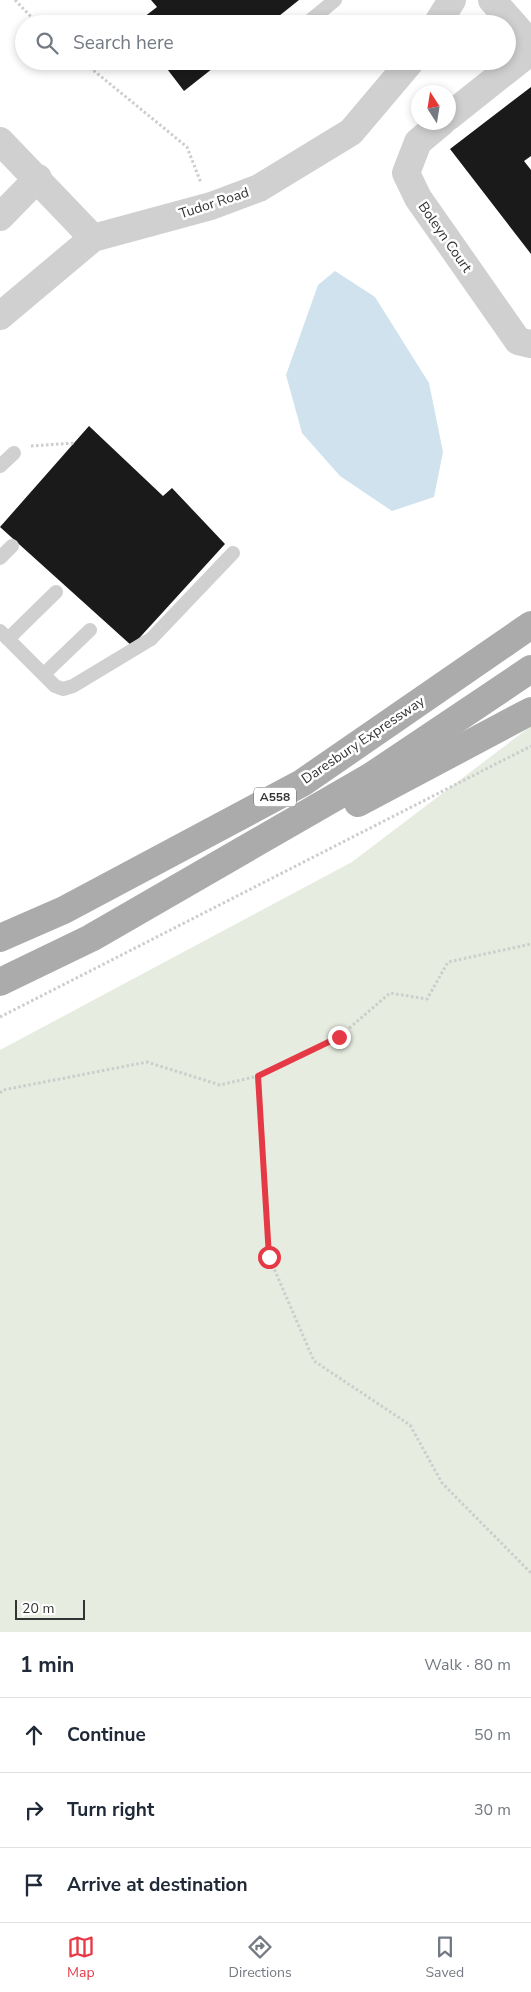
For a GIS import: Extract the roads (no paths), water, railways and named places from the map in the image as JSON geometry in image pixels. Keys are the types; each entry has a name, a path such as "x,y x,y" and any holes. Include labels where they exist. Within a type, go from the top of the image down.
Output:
{"main road":[{"name":"Daresbury Expressway","path":"0,938 64,910 302,783 531,625"},
{"name":"A558","path":"0,982 91,938 370,777 531,669"},
{"path":"91,938 416,773 531,711"}],"street":[{"path":"443,15 452,0"},
{"path":"492,0 507,15"},
{"path":"516,25 528,37 516,49"},
{"name":"Tudor Road","path":"0,316 93,238 211,206 259,188 351,132 403,70"},
{"path":"456,109 495,70"},
{"name":"Boleyn Court","path":"432,130 418,142 406,173 418,198 518,341 531,344"},
{"path":"0,141 38,178 93,238"},
{"path":"0,217 38,178"}],"lane":[{"path":"317,15 335,0"},
{"path":"0,466 14,453"},
{"path":"0,558 12,546"},
{"path":"56,592 4,635 55,686 63,689 73,686 139,647 160,630 233,553"},
{"path":"44,674 90,630"}],"water":[{"path":"335,271 375,297 429,383 443,452 434,497 392,511 340,476 302,433 286,375 318,285"}]}
